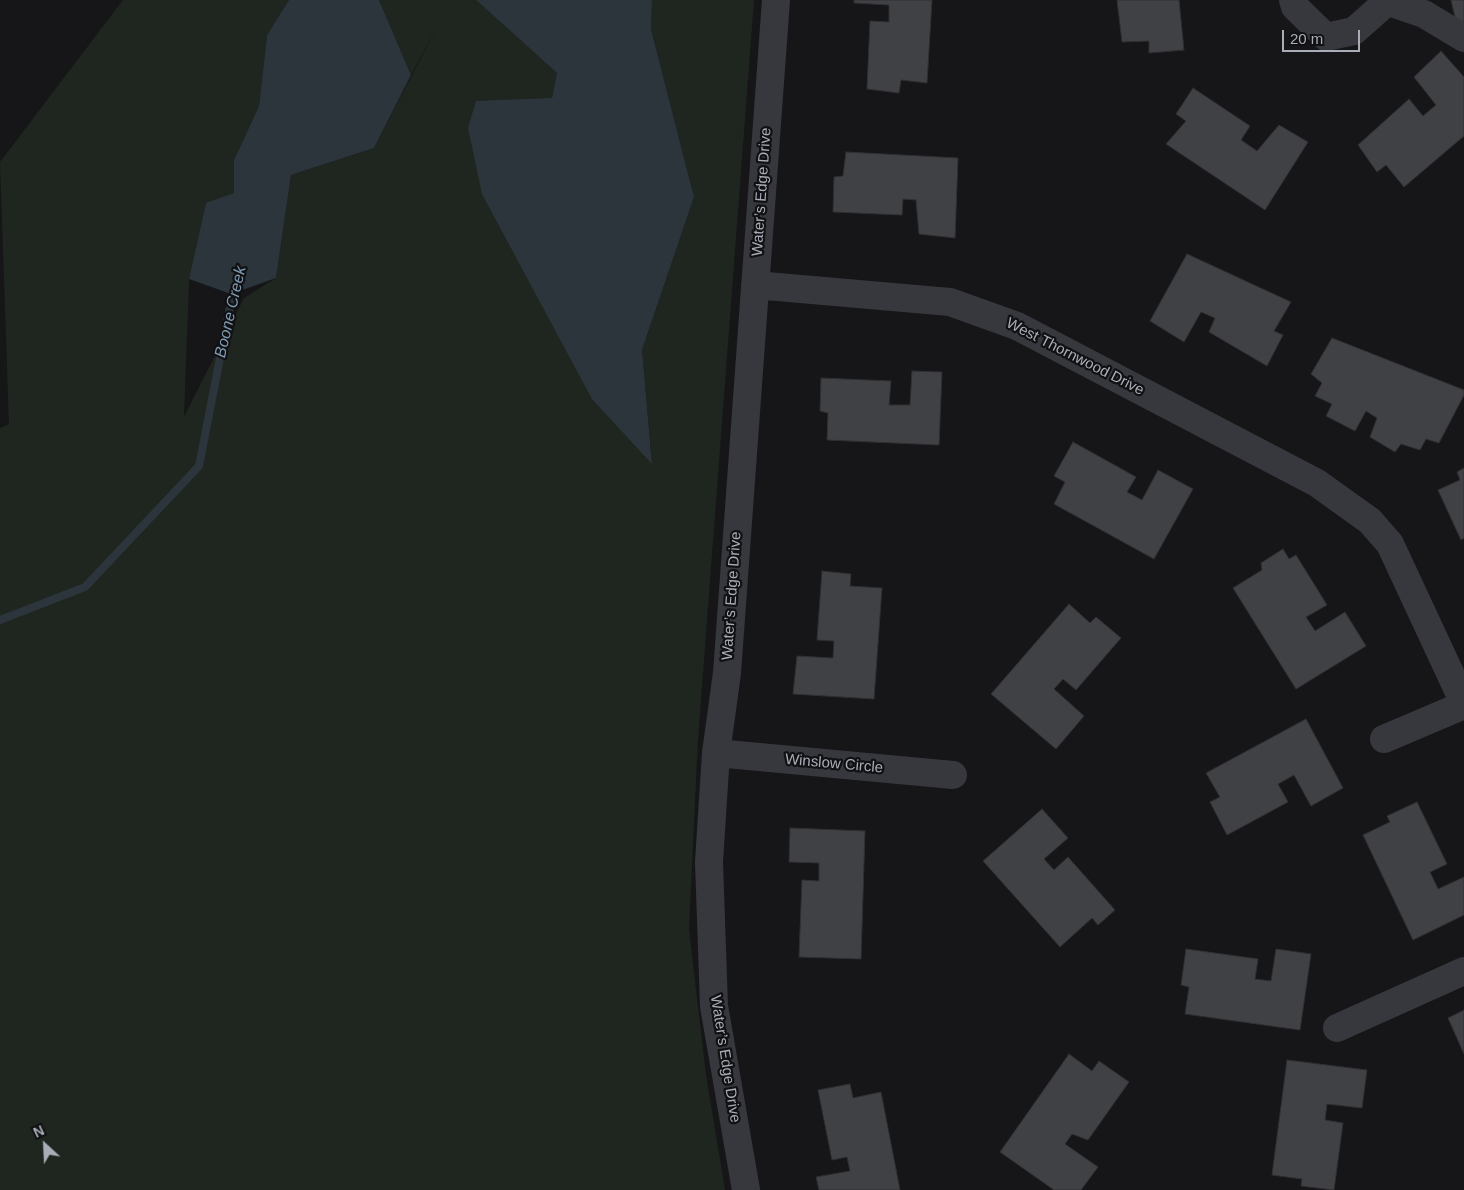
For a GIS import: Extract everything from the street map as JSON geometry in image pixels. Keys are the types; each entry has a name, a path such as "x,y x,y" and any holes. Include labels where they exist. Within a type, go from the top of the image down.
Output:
{"street":[{"name":"Water’s Edge Drive","path":"746,1190 714,1006 709,862 716,752 727,673 776,0"},
{"path":"1293,0 1295,7 1326,37 1354,31 1389,1 1424,14 1464,38"},
{"name":"West Thornwood Drive","path":"755,285 950,302 1017,326 1317,483 1370,521 1390,544 1464,704"},
{"path":"1384,740 1464,704"},
{"name":"Winslow Circle","path":"716,752 953,775"},
{"path":"1337,1028 1464,971"}],"shaded area":[{"path":"123,0 289,0 267,35 259,106 234,160 234,193 206,204 189,279 184,417 244,298 276,278 291,175 374,148 437,27 411,75 379,0 476,0 557,73 552,98 652,463 642,350 694,197 651,29 652,0 754,0 698,739 689,929 706,1075 725,1190 0,1190 0,428 9,424 0,162"},
{"path":"289,0 379,0 411,75 374,148 291,175 276,278 231,294 189,279 206,203 234,193 234,160 259,106 267,35"},
{"path":"476,0 652,0 651,29 694,197 642,350 652,464 592,399 482,194 468,128 476,101 552,98 557,73"}],"building":[{"path":"854,0 932,0 927,83 901,80 899,93 867,89 870,21 889,22 889,5 854,3"},
{"path":"1117,0 1179,0 1184,50 1149,53 1149,41 1122,42"},
{"path":"1451,0 1464,0 1464,25 1457,26"},
{"path":"1441,51 1464,77 1464,136 1404,187 1386,165 1377,172 1358,145 1409,99 1423,116 1436,105 1414,77"},
{"path":"1193,88 1250,126 1241,140 1257,151 1279,125 1308,142 1265,210 1166,144 1186,121 1176,114"},
{"path":"846,152 958,158 955,238 919,234 916,200 903,199 902,215 833,212 834,177 843,176"},
{"path":"1187,254 1291,302 1274,331 1283,335 1267,366 1209,332 1215,318 1201,312 1184,342 1150,321"},
{"path":"1332,338 1464,390 1464,395 1439,443 1426,439 1420,450 1401,444 1395,452 1370,437 1377,418 1366,411 1355,431 1326,416 1332,404 1315,396 1322,383 1311,374"},
{"path":"912,371 942,372 939,445 827,440 828,413 820,411 821,378 891,381 889,405 910,405"},
{"path":"1073,442 1136,477 1127,492 1142,500 1158,470 1193,489 1154,559 1054,504 1065,482 1054,476"},
{"path":"1464,468 1464,538 1461,540 1438,490 1460,480 1457,472"},
{"path":"1283,549 1289,559 1296,555 1327,605 1306,617 1315,631 1345,612 1366,646 1296,689 1233,588 1262,570 1261,563"},
{"path":"822,571 851,574 850,586 882,588 874,699 793,694 797,656 833,658 834,641 817,640"},
{"path":"1069,604 1090,623 1096,617 1121,638 1076,690 1063,679 1054,689 1084,716 1056,749 991,694"},
{"path":"1306,719 1343,788 1311,806 1294,775 1278,784 1288,802 1227,835 1210,802 1220,797 1206,773"},
{"path":"1417,802 1447,864 1430,872 1438,889 1464,877 1464,915 1413,940 1363,835 1390,822 1387,816"},
{"path":"1042,809 1068,838 1044,859 1054,870 1068,857 1115,910 1098,925 1092,918 1060,947 983,861"},
{"path":"790,828 865,831 861,959 799,957 802,880 819,881 819,863 789,862"},
{"path":"1186,949 1258,959 1255,979 1271,981 1276,949 1311,954 1300,1030 1185,1014 1189,987 1181,985"},
{"path":"1464,1010 1464,1054 1448,1018"},
{"path":"1069,1054 1092,1071 1099,1061 1129,1082 1088,1140 1072,1134 1065,1144 1098,1167 1081,1190 1054,1190 1000,1152"},
{"path":"1287,1060 1367,1070 1362,1108 1327,1104 1325,1120 1343,1123 1334,1190 1301,1186 1302,1179 1272,1175"},
{"path":"850,1084 853,1098 881,1092 900,1190 819,1190 816,1177 850,1171 847,1157 832,1160 818,1090"}],"waterway":[{"name":"Boone Creek","path":"0,620 85,587 199,466 234,286"}]}
